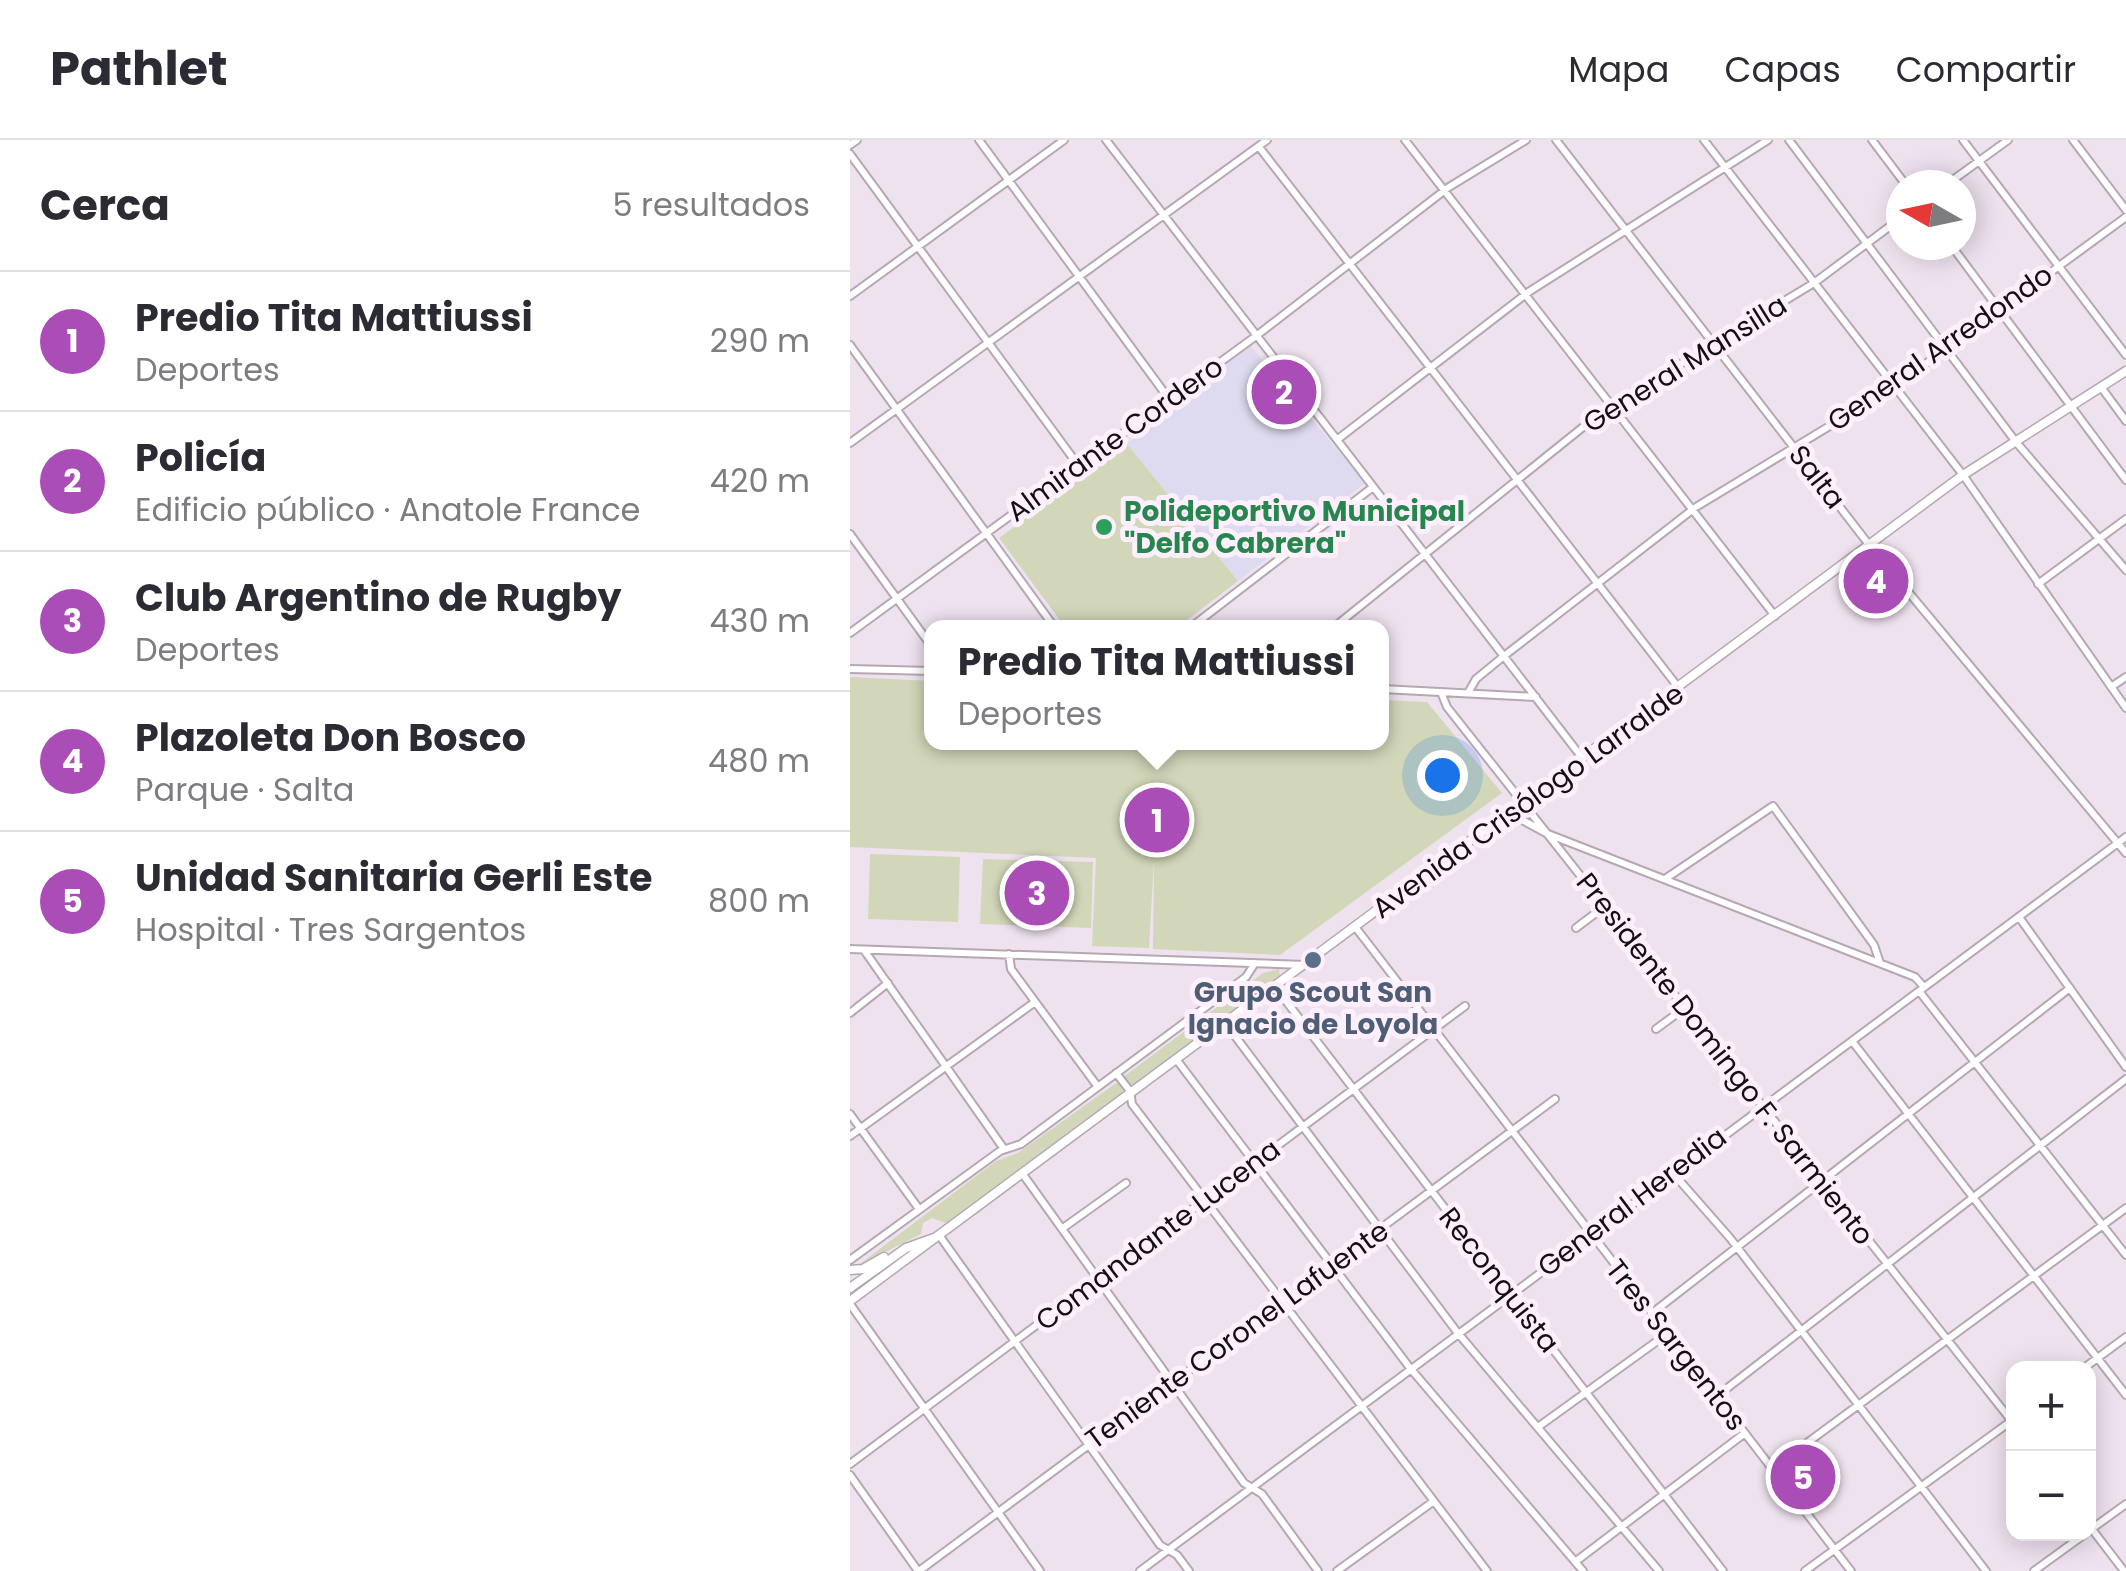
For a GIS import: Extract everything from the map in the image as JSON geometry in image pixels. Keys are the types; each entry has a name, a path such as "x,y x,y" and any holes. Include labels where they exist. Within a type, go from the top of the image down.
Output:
{"main road":[{"name":"Avenida Crisólogo Larralde","path":"851,1284 906,1248 936,1236 1680,690 1963,476 2126,371"},
{"name":"Avenida Crisólogo Larralde","path":"850,1302 930,1246 936,1236"},
{"path":"850,1270 863,1269 906,1248"},
{"path":"850,1302 851,1284"}],"street":[{"path":"850,145 857,140"},
{"path":"979,140 1169,399"},
{"path":"850,296 1064,140"},
{"path":"1106,140 1584,760"},
{"path":"850,444 1267,140"},
{"path":"1405,140 1775,616"},
{"name":"Almirante Cordero","path":"850,633 1256,336 1444,191 1526,140"},
{"name":"Salta","path":"1556,140 1870,546 2126,853"},
{"path":"1704,140 1963,476 2126,708"},
{"path":"1338,439 1525,295 1727,170 1768,140"},
{"path":"1789,140 2016,442 2126,570"},
{"path":"1872,140 1895,170"},
{"path":"1963,140 2126,355"},
{"path":"1968,170 2008,140"},
{"path":"2073,140 2126,214"},
{"path":"1259,146 1680,690"},
{"path":"850,154 1078,466"},
{"name":"General Arredondo","path":"1468,693 1476,679 1504,656 1691,511 1894,387 2126,214"},
{"name":"General Mansilla","path":"1342,620 1424,550 1611,406 1814,282 1886,229"},
{"path":"1962,260 2126,480"},
{"path":"850,346 1049,620"},
{"path":"2101,387 2126,422"},
{"path":"1200,620 1373,486"},
{"path":"2038,584 2126,519"},
{"path":"850,534 924,637"},
{"path":"850,669 924,672"},
{"path":"2112,687 2126,677"},
{"path":"1389,689 1536,697"},
{"name":"Presidente Domingo F. Sarmiento","path":"1441,692 1447,708 2006,1412"},
{"path":"1665,878 1774,806 1874,945 1880,963"},
{"path":"1512,814 1548,834 1915,976 1974,1061 2126,1255"},
{"name":"General Heredia","path":"1140,1571 2126,836"},
{"path":"1576,928 1605,906"},
{"path":"2019,917 2126,1067"},
{"name":"Tres Sargentos","path":"1356,928 1851,1571"},
{"path":"850,949 1306,965"},
{"path":"864,950 1004,1149"},
{"path":"1009,954 1011,969 1098,1087"},
{"path":"850,1260 1004,1149 1021,1144 1246,977 1255,963"},
{"path":"850,1013 888,983"},
{"name":"Reconquista","path":"1276,988 1723,1571"},
{"path":"1651,1314 2070,988"},
{"path":"850,1136 1035,1002"},
{"name":"Comandante Lucena","path":"850,1464 1465,1006"},
{"path":"1656,1029 1686,1007"},
{"path":"1226,1024 1457,1332 1658,1571"},
{"path":"1852,1041 2126,1395"},
{"path":"1176,1059 1410,1368 1583,1571"},
{"path":"1116,1073 1132,1104 1203,1200 1487,1571"},
{"path":"1717,1396 1886,1261 2126,1079"},
{"name":"Teniente Coronel Lafuente","path":"919,1571 1555,1099"},
{"path":"850,1114 920,1209"},
{"path":"1672,1172 1736,1246 1986,1571"},
{"path":"1022,1173 1244,1483 1262,1494 1318,1571"},
{"path":"1063,1228 1126,1183"},
{"path":"1773,1468 2126,1208"},
{"path":"936,1236 1160,1545 1188,1571"},
{"path":"850,1302 1040,1571"},
{"path":"1538,1428 1667,1334"},
{"path":"2094,1361 2126,1337"},
{"path":"1806,1571 2006,1426"},
{"path":"1575,1562 1745,1433"},
{"path":"850,1475 919,1571"},
{"path":"1337,1571 1434,1501"},
{"path":"2096,1524 2126,1504"},
{"path":"2096,1538 2124,1571"},
{"path":"2034,1571 2073,1541"}],"shaded area":[{"path":"1249,344 1365,483 1238,581 1127,444"}],"green space":[{"name":"Polideportivo Municipal \"Delfo Cabrera\"","path":"1127,444 1238,581 1187,620 1060,620 999,538"},
{"path":"850,677 924,681 924,750 1389,750 1389,700 1427,702 1502,793 1280,955 1153,949 1154,860 1149,948 1092,946 1096,858 850,847"},
{"path":"870,854 960,857 958,922 868,919"},
{"path":"983,859 1093,862 1091,928 980,924"},
{"path":"1279,969 1280,976 1132,1086 1123,1077 1263,973"},
{"path":"1119,1081 1123,1092 946,1223 932,1218 923,1223 921,1234 857,1266 996,1161 1018,1153"}],"place":[{"name":"Policía","path":"1284,392"},
{"name":"Polideportivo Municipal \"Delfo Cabrera\"","path":"1104,527"},
{"name":"Plazoleta Don Bosco","path":"1876,581"},
{"name":"Predio Tita Mattiussi","path":"1157,820"},
{"name":"Club Argentino de Rugby","path":"1037,893"},
{"name":"Grupo Scout San Ignacio de Loyola","path":"1313,960"},
{"name":"Unidad Sanitaria Gerli Este","path":"1803,1477"}]}
